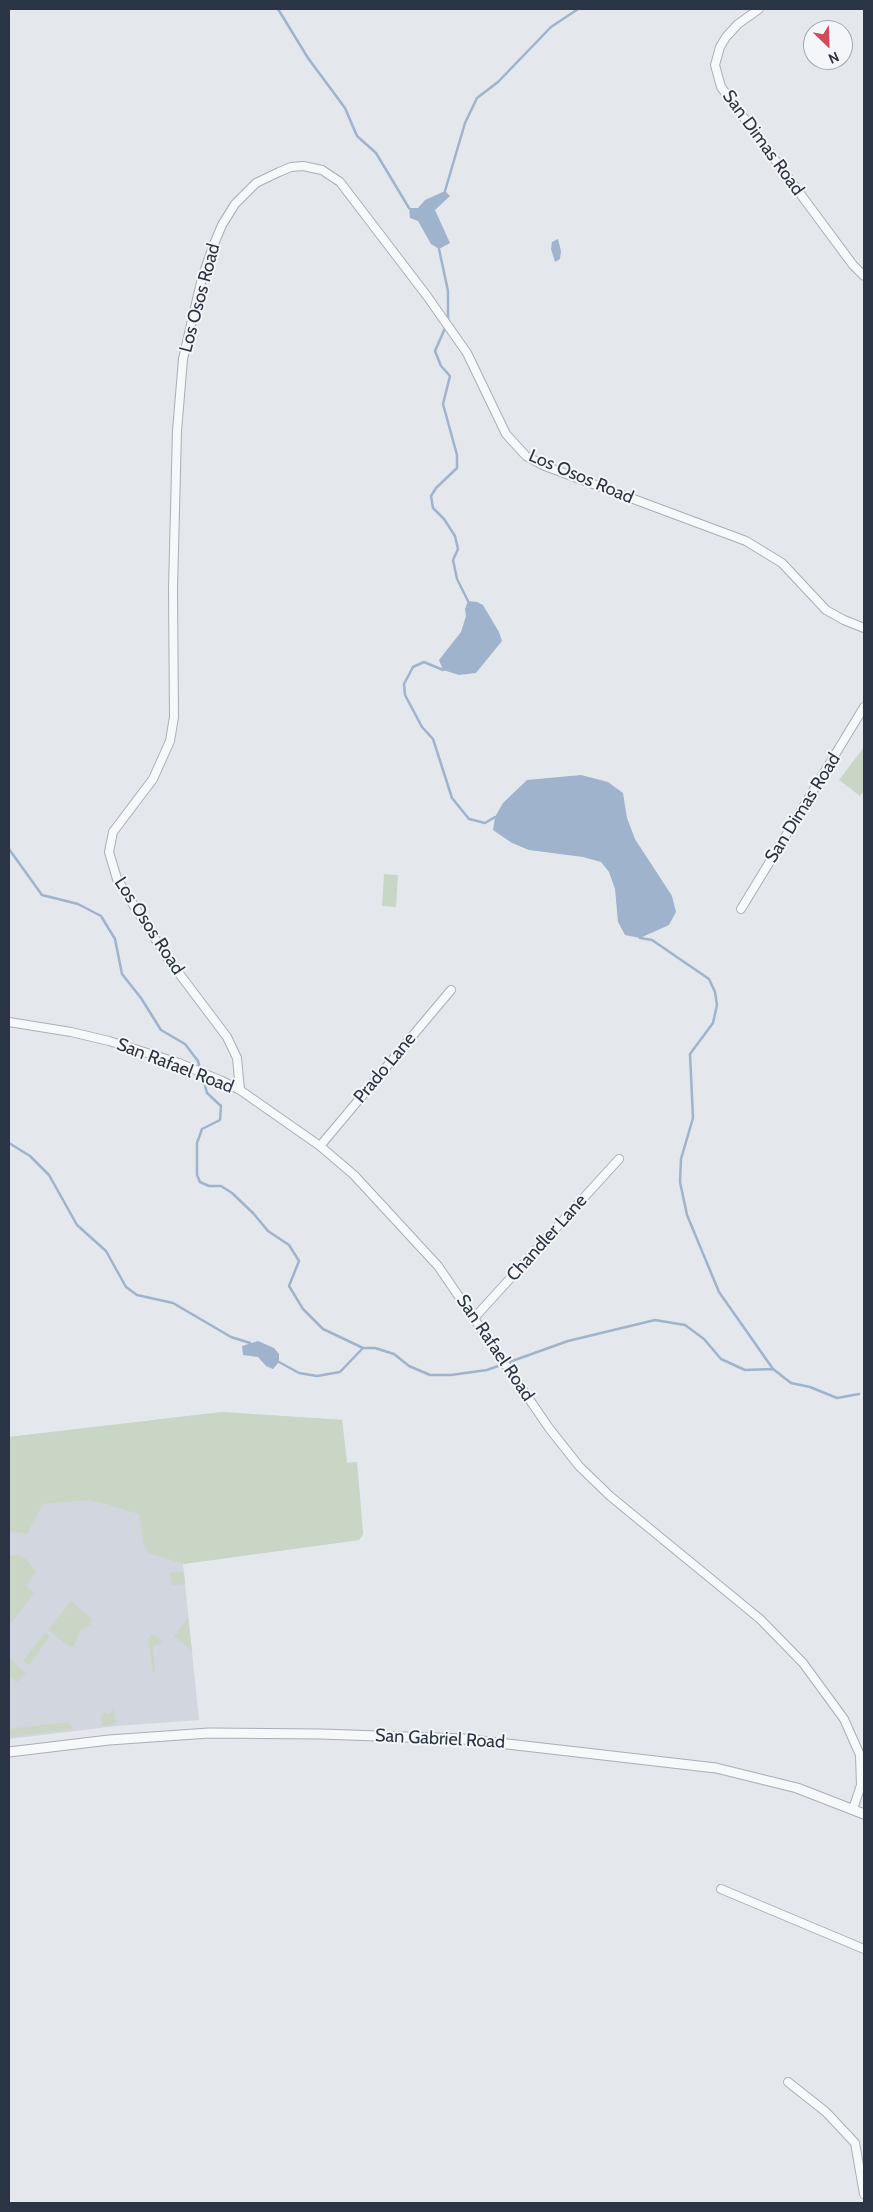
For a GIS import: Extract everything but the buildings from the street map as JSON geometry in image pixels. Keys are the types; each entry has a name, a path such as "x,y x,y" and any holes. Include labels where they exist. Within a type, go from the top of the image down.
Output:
{"street":[{"name":"San Dimas Road","path":"759,9 738,24 720,47 715,65 721,87 853,264 864,276"},
{"name":"Los Osos Road","path":"240,1090 237,1058 227,1037 169,960 141,917 117,879 109,852 113,832 153,779 163,760 172,732 174,717 173,589 177,431 183,359 202,278 214,244 222,225 235,204 256,183 285,170 303,166 322,170 340,182 452,331 481,380 506,434 526,456 540,464 746,540 782,563 826,610 864,628"},
{"name":"San Dimas Road","path":"740,909 864,707"},
{"name":"Prado Lane","path":"320,1146 451,990"},
{"name":"San Rafael Road","path":"9,1022 71,1032 109,1041 178,1063 240,1090 320,1146 354,1175 438,1266 475,1317 549,1428 579,1466 608,1494 760,1620 808,1669 844,1719 860,1755 861,1784 853,1809"},
{"name":"Chandler Lane","path":"475,1317 619,1159"},
{"name":"San Gabriel Road","path":"9,1752 109,1740 208,1733 321,1734 464,1739 716,1768 797,1788 864,1814"},
{"path":"721,1889 864,1949"},
{"path":"788,2082 826,2112 855,2143 864,2194"}],"shaded area":[{"path":"222,1412 342,1420 347,1463 357,1462 363,1534 359,1540 183,1564 199,1720 116,1726 9,1739 9,1437"}],"green space":[{"path":"864,747 864,791 860,796 839,780"},
{"path":"384,874 398,875 396,907 382,906"},
{"path":"222,1412 342,1420 347,1463 357,1462 363,1534 359,1540 183,1564 149,1553 144,1546 139,1514 91,1500 43,1504 27,1534 9,1531 9,1437"},
{"path":"18,1555 26,1559 36,1572 26,1586 34,1593 9,1625 9,1556"},
{"path":"184,1572 185,1584 172,1585 170,1573"},
{"path":"71,1601 92,1619 91,1624 80,1631 74,1645 70,1647 48,1630"},
{"path":"188,1618 192,1651 174,1636"},
{"path":"45,1633 50,1636 29,1665 23,1661"},
{"path":"152,1634 163,1642 153,1646 155,1671 153,1672 148,1639"},
{"path":"9,1658 26,1673 17,1682 9,1677"},
{"path":"114,1708 116,1724 102,1726 101,1717 105,1712 108,1715"},
{"path":"67,1722 71,1724 73,1729 9,1737 9,1729"}],"water":[{"path":"445,191 450,196 435,210 450,243 439,249 431,244 418,221 410,218 409,208 418,208 425,200"},
{"path":"558,239 561,251 560,259 555,262 551,249 552,242"},
{"path":"468,601 483,605 499,632 502,641 476,673 459,675 443,670 439,660 461,632"},
{"path":"581,775 608,782 623,793 627,818 635,839 672,896 676,912 669,925 640,938 625,935 618,922 615,889 609,872 601,862 583,857 529,850 512,843 493,830 495,817 503,803 527,780"},
{"path":"258,1341 274,1348 279,1354 279,1362 273,1369 266,1366 258,1357 243,1355 242,1346"}],"waterway":[{"path":"278,9 308,58 345,108 357,136 376,153 409,208"},
{"path":"445,191 465,123 477,98 498,82 551,27 578,9"},
{"path":"439,249 448,291 448,321"},
{"path":"446,326 435,351 441,366 450,376 443,404 457,455 457,468 436,488 431,496 433,508 444,519 455,536 458,549 453,560 457,579 468,601"},
{"path":"443,670 424,662 413,667 404,684 405,695 422,727 433,739 452,798 469,819 485,823 495,817"},
{"path":"9,849 42,895 78,904 101,916 115,939 122,974 141,998 161,1030 185,1044 198,1061 200,1069"},
{"path":"640,938 652,940 709,979 715,992 717,1005 713,1023 690,1054 693,1118 681,1159 680,1182 687,1215 719,1292 773,1369 791,1383 810,1387 837,1398 859,1394"},
{"path":"202,1075 207,1093 221,1106 220,1120 202,1129 197,1143 197,1175 200,1182 209,1186 221,1186 232,1193 268,1231 289,1245 299,1261 289,1286 303,1309 323,1329 363,1348 375,1348 394,1354 409,1366 430,1375 451,1375 487,1370 568,1341 655,1320 685,1325 704,1339 721,1359 745,1370 773,1369"},
{"path":"9,1143 30,1156 49,1175 77,1225 106,1251 126,1287 137,1295 173,1303 231,1337 250,1343"},
{"path":"279,1362 299,1373 317,1376 340,1372 363,1348"}]}
